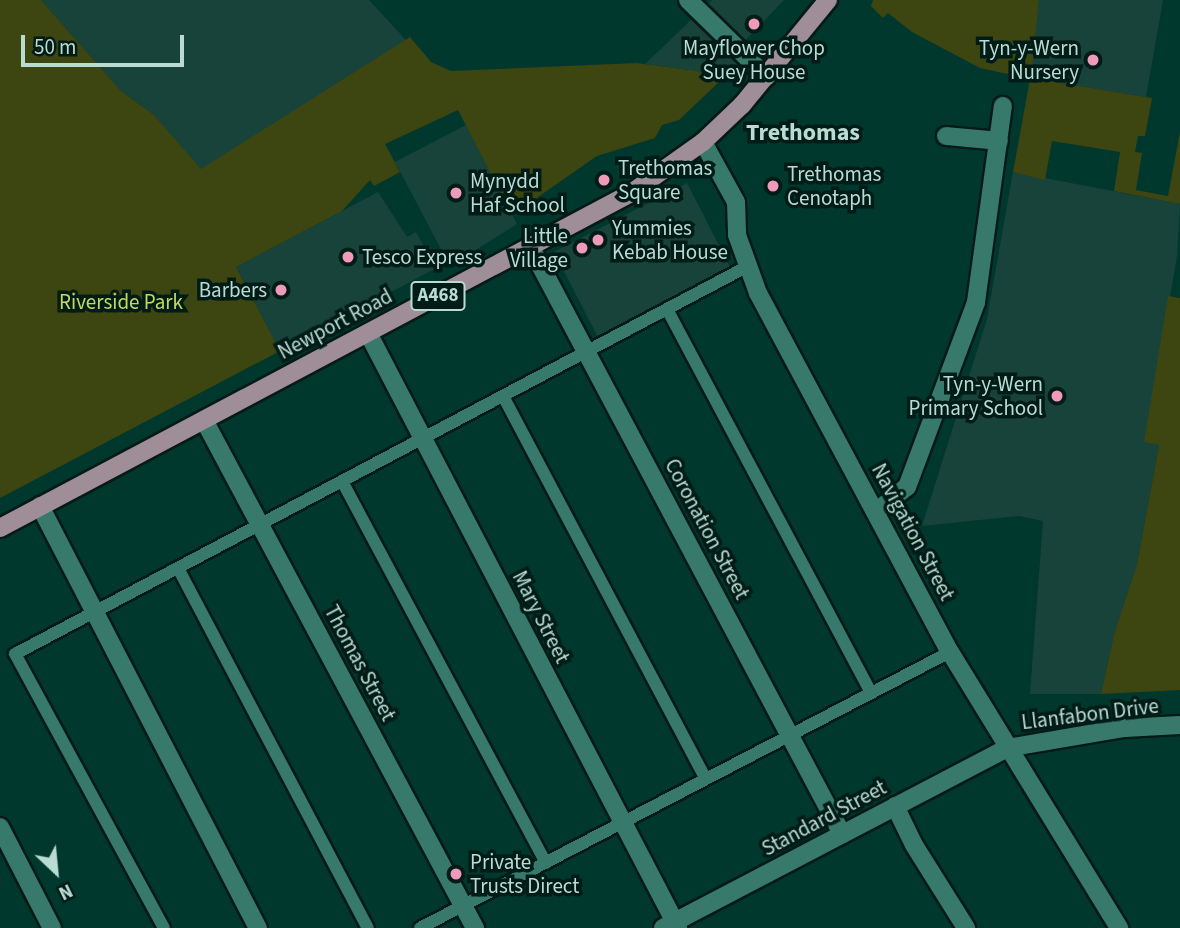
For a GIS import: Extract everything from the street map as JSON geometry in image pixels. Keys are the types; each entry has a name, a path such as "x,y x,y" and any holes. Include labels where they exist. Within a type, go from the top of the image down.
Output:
{"main road":[{"name":"Newport Road","path":"0,527 631,192 703,142 767,77 828,0"}],"street":[{"path":"688,0 767,77"},
{"path":"877,511 907,487 976,302 1003,106"},
{"path":"946,136 999,141"},
{"name":"Navigation Street","path":"703,142 736,202 737,235 748,266 950,652 1119,928"},
{"name":"Coronation Street","path":"530,246 842,834"},
{"name":"Mary Street","path":"368,333 622,823 672,926"},
{"name":"Thomas Street","path":"204,420 475,928"},
{"path":"40,506 258,928"},
{"name":"Llanfabon Drive","path":"1007,748 1124,728 1180,725"},
{"name":"Standard Street","path":"672,926 1007,748"},
{"path":"895,806 966,928"},
{"path":"0,827 52,928"}],"lane":[{"path":"164,928 15,654 748,266"},
{"path":"667,309 871,693"},
{"path":"503,396 706,779"},
{"path":"342,481 546,863"},
{"path":"178,568 368,928"},
{"path":"421,928 950,652"}],"shaded area":[{"path":"41,0 369,0 406,40 201,170 153,114 121,91"},
{"path":"712,0 784,0 738,48 746,56 719,82 697,71 645,64"},
{"name":"Tyn-y-Wern Nursery","path":"1039,0 1163,0 1146,97 1030,78"},
{"name":"Mynydd Haf School","path":"466,125 517,224 450,266 395,162"},
{"name":"Tyn-y-Wern Primary School","path":"1013,172 1180,204 1177,256 1145,442 1159,445 1137,564 1114,634 1101,694 1030,694 1043,521 1019,516 922,526 987,319"},
{"path":"687,183 732,271 599,339 554,252"},
{"path":"378,192 407,237 416,232 436,268 280,351 236,267"}],"green space":[{"name":"Riverside Park","path":"0,0 41,0 121,91 153,114 201,169 410,37 431,62 451,71 637,63 697,71 719,82 679,120 662,125 655,138 597,156 512,215 458,110 385,144 400,172 374,186 370,180 342,211 236,267 280,351 0,498"},
{"path":"873,0 1039,0 1031,78 1152,98 1145,136 1138,136 1135,152 1142,153 1136,190 1168,196 1180,132 1180,204 1114,191 1120,152 1052,141 1045,180 1013,172 1030,79 980,68 912,32 888,13 883,18 871,6"},
{"path":"1168,296 1180,298 1180,690 1101,694 1114,634 1137,564 1159,445 1144,442"}],"place":[{"name":"Mayflower Chop Suey House","path":"754,24"},
{"name":"Tyn-y-Wern Nursery","path":"1093,60"},
{"name":"Trethomas Square","path":"604,180"},
{"name":"Trethomas Cenotaph","path":"773,186"},
{"name":"Mynydd Haf School","path":"456,193"},
{"name":"Yummies Kebab House","path":"598,240"},
{"name":"Little Village","path":"582,248"},
{"name":"Tesco Express","path":"348,257"},
{"name":"Barbers","path":"281,290"},
{"name":"Tyn-y-Wern Primary School","path":"1057,396"},
{"name":"Private Trusts Direct","path":"456,874"}],"district":[{"name":"Trethomas","path":"803,133"}]}
